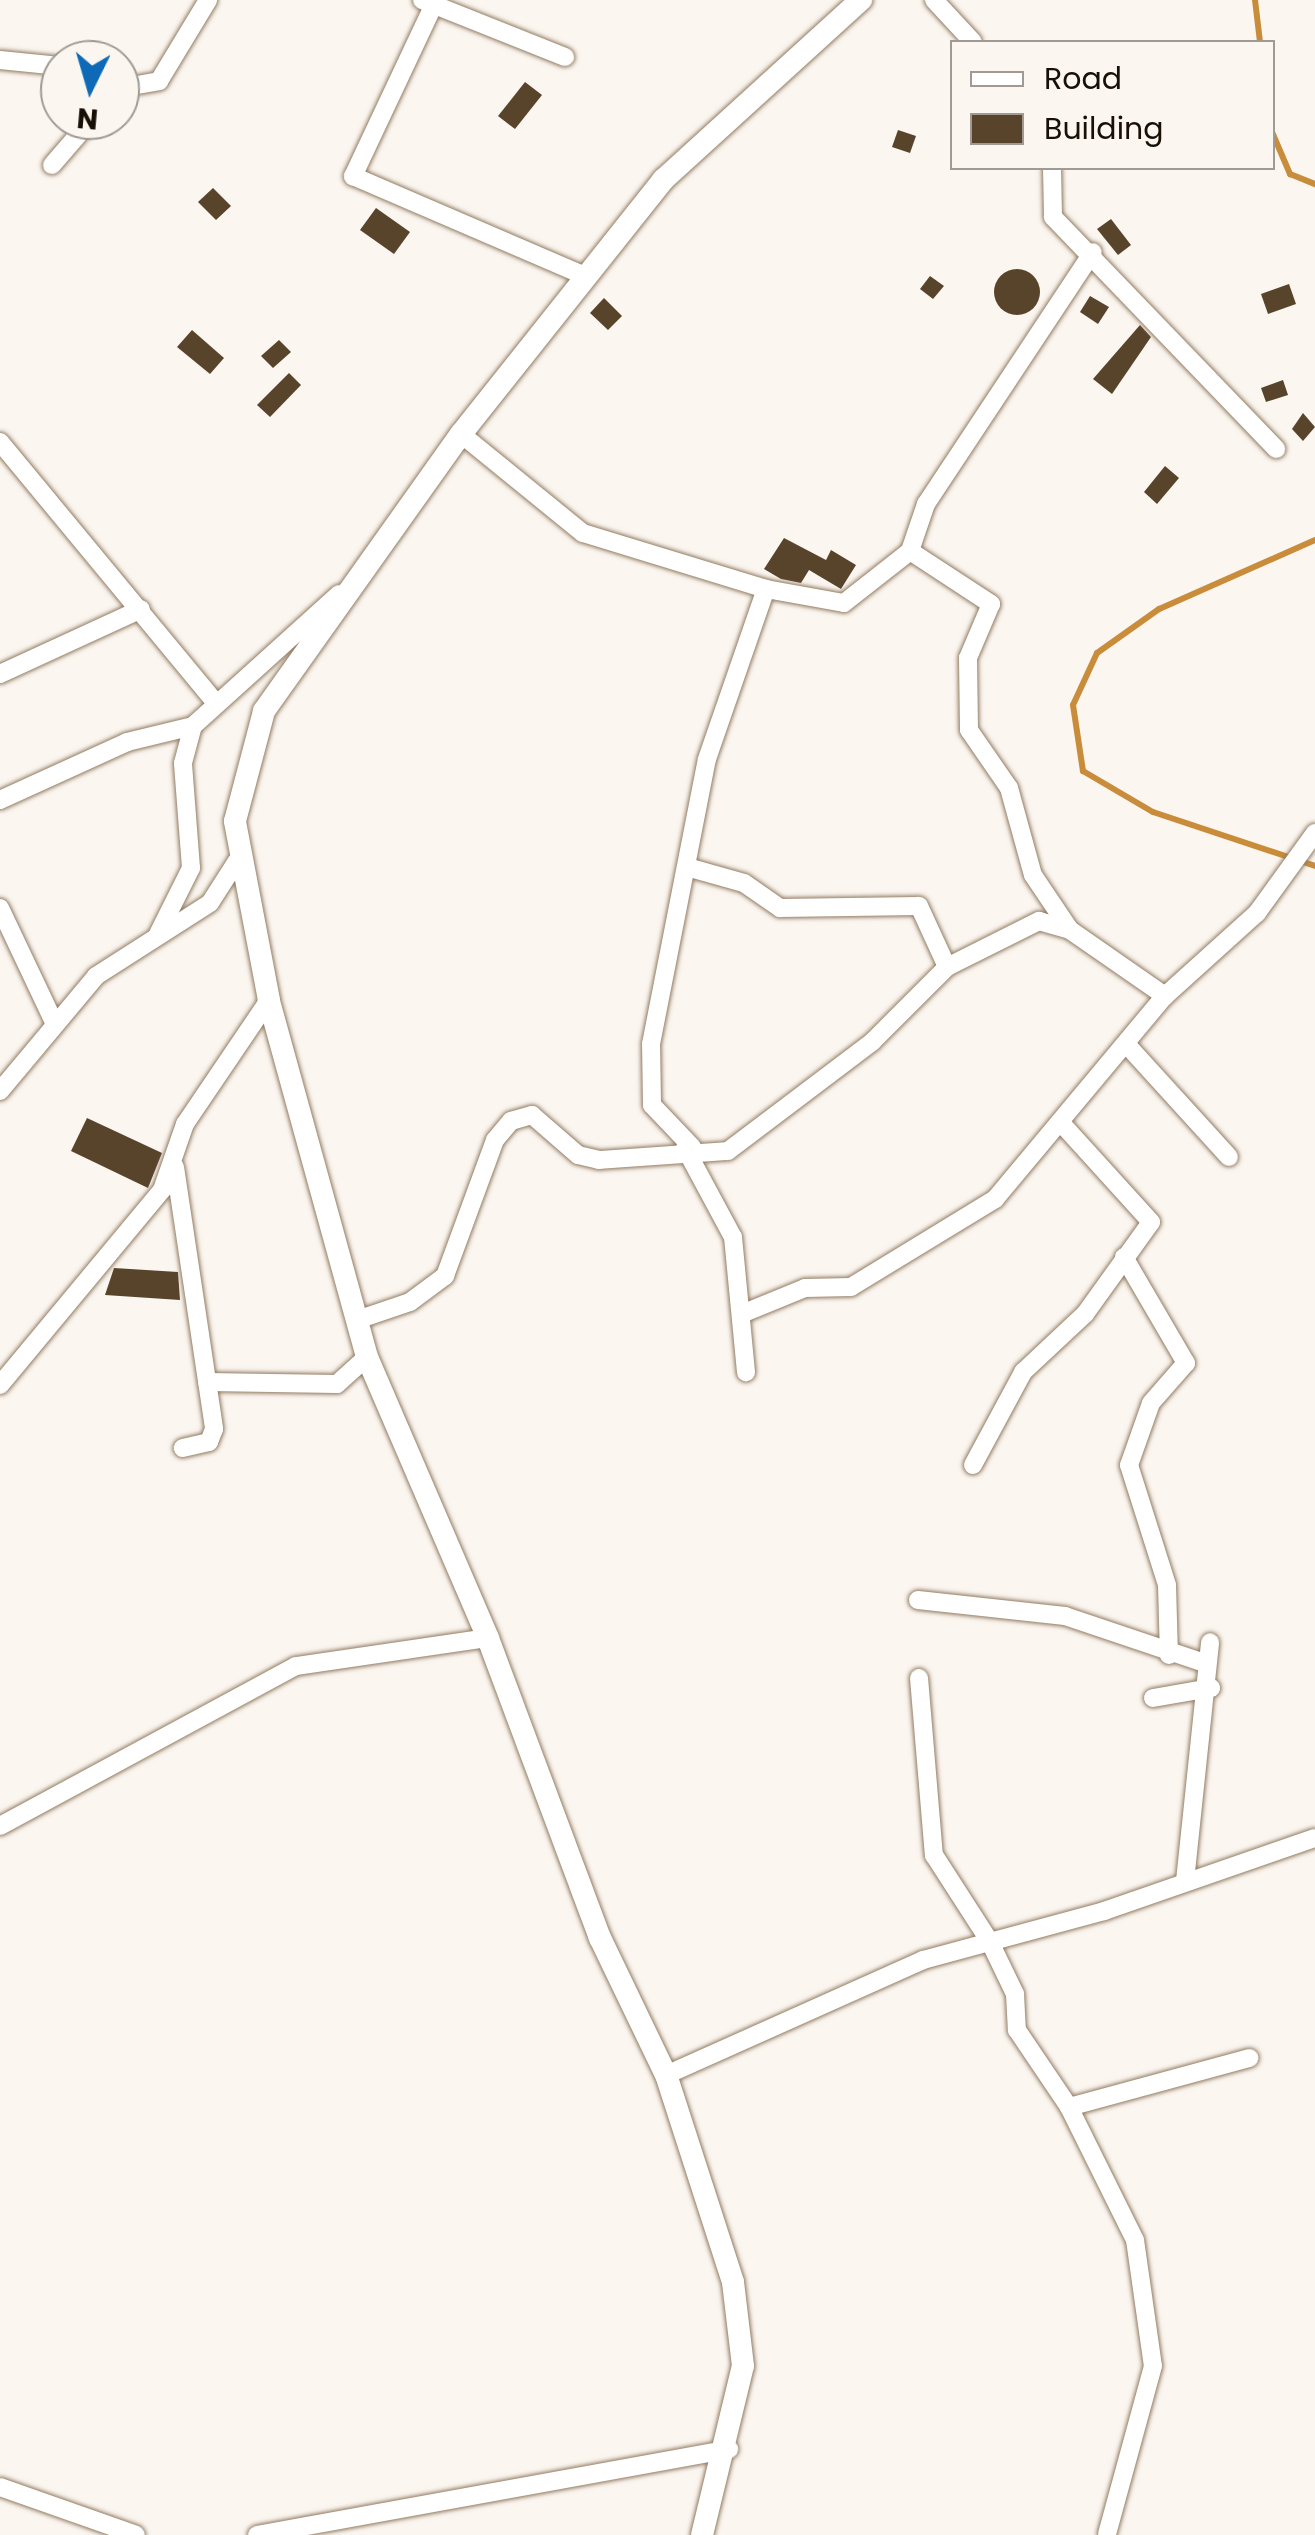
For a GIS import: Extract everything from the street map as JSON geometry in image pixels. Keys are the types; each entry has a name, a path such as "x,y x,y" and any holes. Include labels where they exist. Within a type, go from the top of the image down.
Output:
{"street":[{"path":"140,84 159,81 208,0"},
{"path":"702,2535 728,2450 742,2322 666,2075 600,1938 488,1638 367,1357 268,1000 237,861 239,788 264,712 347,588 583,274 663,180 860,0"},
{"path":"934,0 970,40"},
{"path":"565,57 431,2 353,176 583,274"},
{"path":"0,60 40,64"},
{"path":"52,165 74,140"},
{"path":"1052,170 1053,216 1093,252 1276,449"},
{"path":"461,434 584,534 766,590 844,602 910,551 926,504 1093,252"},
{"path":"0,442 216,702"},
{"path":"910,551 991,604 968,658 969,730 1009,788 1032,875 1070,930"},
{"path":"0,800 127,742 192,726 347,588"},
{"path":"746,1372 744,1313 733,1237 689,1148 670,1130 648,1076 687,867 728,682 766,590"},
{"path":"0,674 141,609"},
{"path":"158,934 191,868 184,763 192,726"},
{"path":"744,1313 804,1288 851,1287 996,1198 1064,1126 1165,996 1257,913 1315,834"},
{"path":"0,1091 96,976 210,904 237,861"},
{"path":"687,867 744,883 780,908 920,906 947,966"},
{"path":"0,908 54,1022"},
{"path":"357,1320 410,1302 445,1276 496,1140 511,1121 532,1115 588,1157 652,1155 689,1148 728,1151 755,1137 947,966 1039,921 1070,930 1165,996"},
{"path":"183,1448 213,1436 175,1167 185,1124 268,1000"},
{"path":"1128,1046 1229,1158"},
{"path":"974,1465 1023,1372 1084,1314 1151,1222 1064,1126"},
{"path":"652,1155 670,1130"},
{"path":"0,1385 175,1167"},
{"path":"1124,1257 1186,1363 1151,1403 1130,1466 1167,1585 1170,1655"},
{"path":"207,1382 337,1384 367,1357"},
{"path":"918,1600 1066,1616 1170,1655 1206,1664"},
{"path":"0,1826 296,1666 488,1638"},
{"path":"1186,1880 1211,1688 1206,1664 1210,1642"},
{"path":"919,1678 934,1855 990,1942 1015,1994 1017,2030 1070,2107 1135,2240 1154,2331 1146,2410 1107,2534"},
{"path":"1153,1698 1211,1688"},
{"path":"666,2075 922,1960 1315,1838"},
{"path":"1070,2107 1250,2058"},
{"path":"257,2535 728,2450"},
{"path":"0,2487 136,2535"}],"building":[{"path":"525,82 542,95 515,129 498,116"},
{"path":"898,130 916,136 910,153 892,147"},
{"path":"213,188 231,206 216,220 198,202"},
{"path":"376,208 410,232 394,254 360,230"},
{"path":"1111,219 1131,245 1118,255 1097,229"},
{"path":"1017,269 1033,276 1040,292 1033,308 1017,315 1001,308 994,292 1001,276"},
{"path":"930,276 944,286 933,299 920,289"},
{"path":"1289,284 1296,304 1268,314 1261,294"},
{"path":"1090,296 1109,307 1098,324 1080,312"},
{"path":"604,298 622,316 608,330 590,313"},
{"path":"1140,325 1151,337 1112,394 1093,379"},
{"path":"192,330 224,358 210,374 177,347"},
{"path":"279,340 291,352 273,368 261,356"},
{"path":"289,373 301,385 270,417 257,405"},
{"path":"1283,380 1288,395 1266,402 1261,388"},
{"path":"1303,413 1315,427 1303,441 1292,429"},
{"path":"1165,466 1179,478 1157,504 1144,492"},
{"path":"784,538 826,560 831,550 856,565 841,589 809,570 801,583 781,579 764,569"},
{"path":"87,1118 162,1153 148,1188 71,1151"},
{"path":"114,1268 178,1272 180,1300 105,1295"}],"waterway":[{"path":"1255,0 1260,40"},
{"path":"1275,139 1290,174 1315,184"},
{"path":"1315,540 1159,609 1097,653 1073,705 1083,771 1153,812 1315,866"}]}
